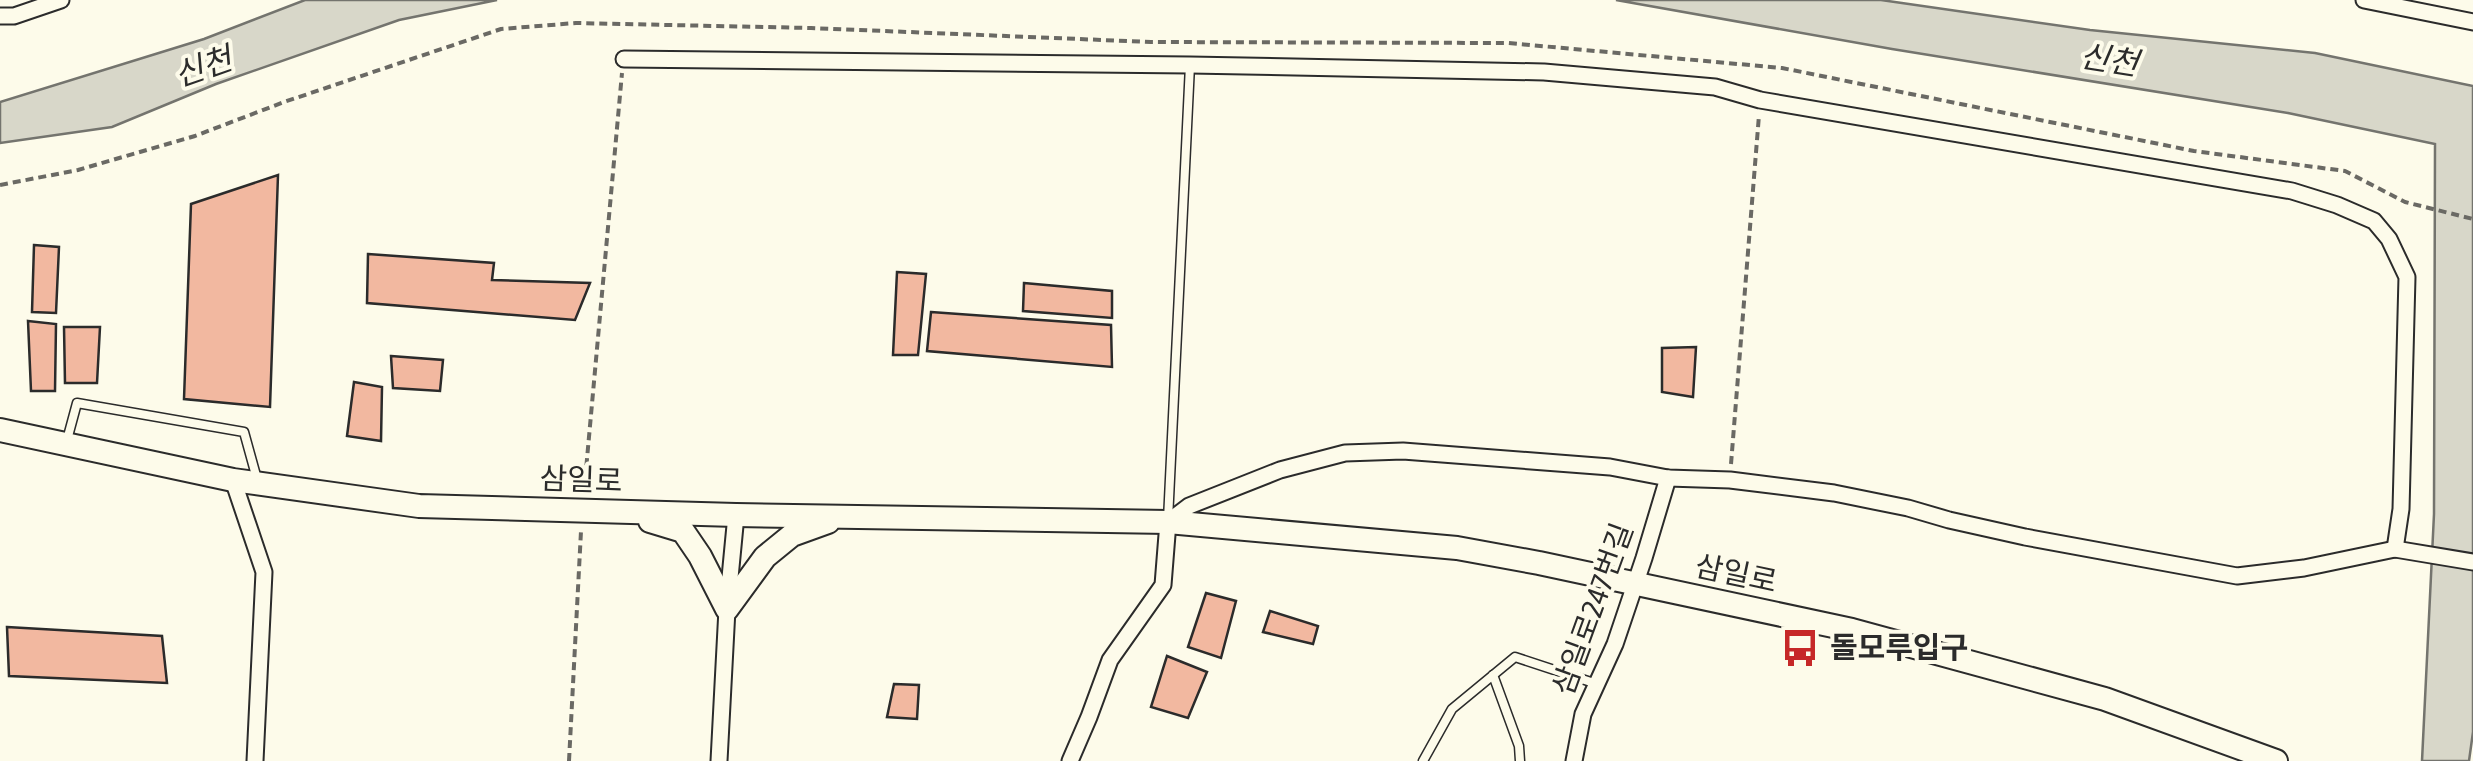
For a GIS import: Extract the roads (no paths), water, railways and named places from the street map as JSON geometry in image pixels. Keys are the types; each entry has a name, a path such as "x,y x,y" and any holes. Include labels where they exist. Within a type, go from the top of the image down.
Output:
{"main road":[{"name":"삼일로","path":"0,430 233,480 418,506 1168,522 1457,548 1852,630 2087,694 2276,761"},
{"path":"613,511 684,531 727,610 765,558 792,535 842,516"}],"street":[{"path":"0,16 14,16 61,0"},
{"path":"2364,0 2473,22"},
{"path":"624,59 1544,72 1715,87 1760,100 2292,191 2374,222 2388,239 2407,278 2401,509 2395,550"},
{"path":"1070,761 1110,660 1163,584 1168,522 1189,506 1250,480 1345,453 1429,452 1834,493 2025,537 2238,576 2395,550 2473,562"},
{"name":"삼일로247번길","path":"1574,761 1583,714 1615,644 1668,478"},
{"path":"233,480 264,572 255,761"},
{"path":"720,761 736,515"}],"lane":[{"path":"1168,522 1190,65"},
{"path":"65,444 77,403 244,432 264,484"},
{"path":"1422,761 1452,709 1515,657 1596,684"},
{"path":"1493,675 1520,746 1520,761"}],"water":[{"name":"신천","path":"305,0 497,0 399,20 216,84 112,127 0,143 0,102 204,39"},
{"name":"신천","path":"1616,0 1881,0 2090,30 2315,53 2473,86 2473,732 2469,761 2422,761 2434,514 2435,144 2288,113"}],"place":[{"name":"돌모루입구","path":"1800,648"}]}
